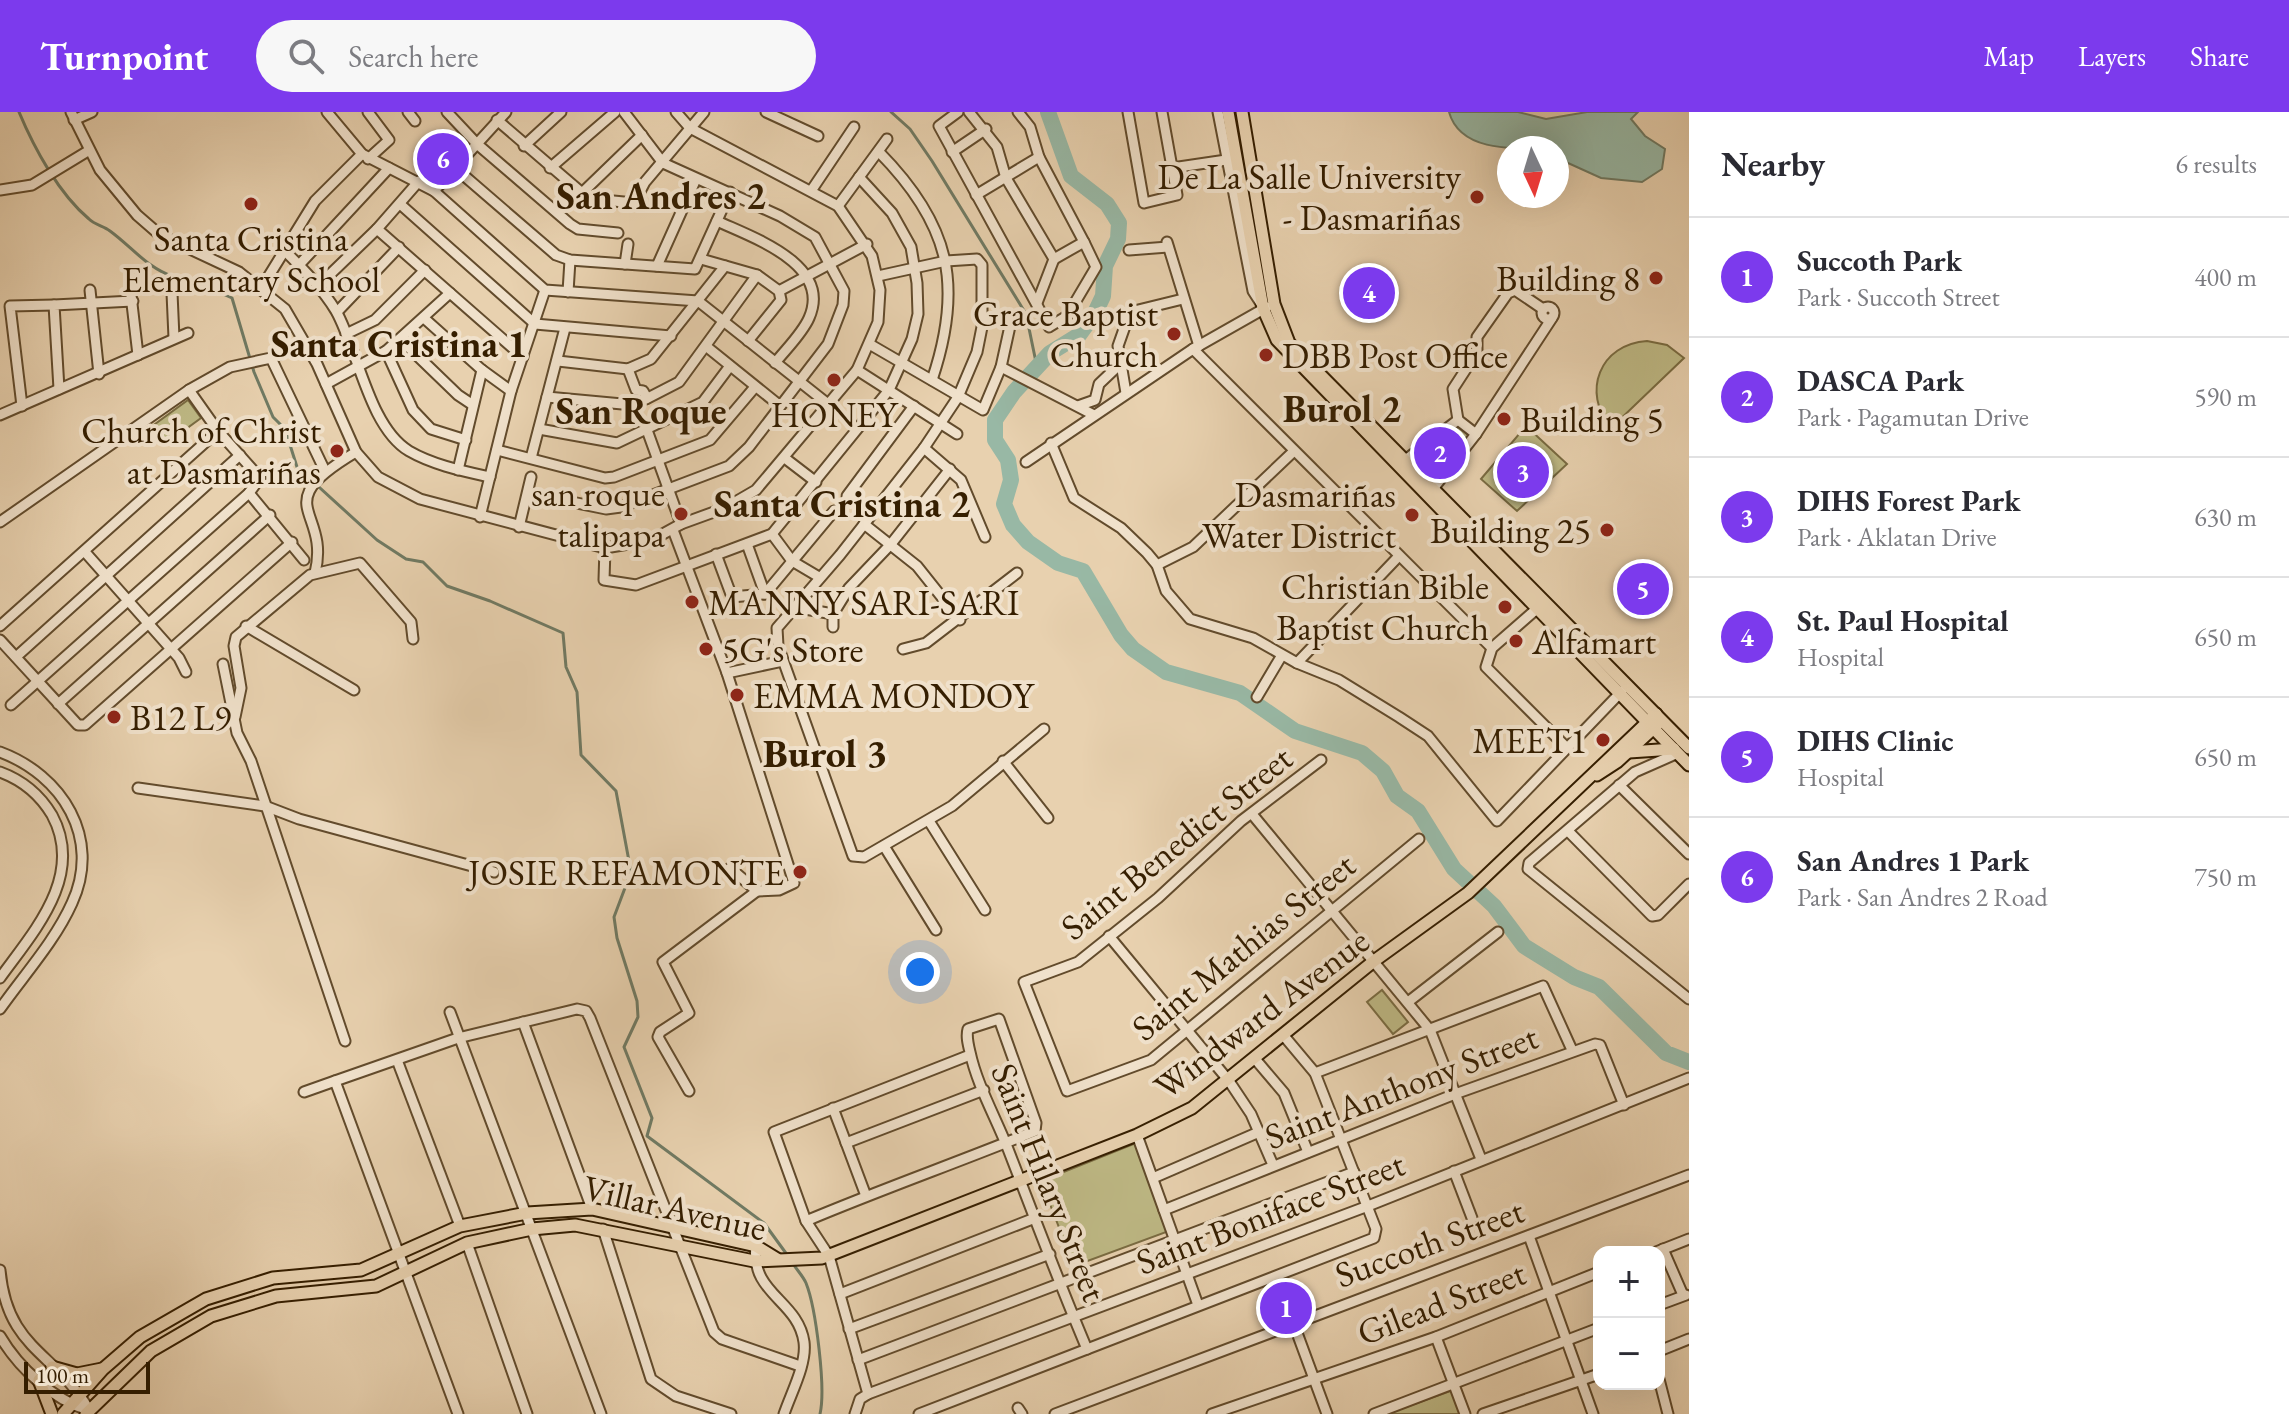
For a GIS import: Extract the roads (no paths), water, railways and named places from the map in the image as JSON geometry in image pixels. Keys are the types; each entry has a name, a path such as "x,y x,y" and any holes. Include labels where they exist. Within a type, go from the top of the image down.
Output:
{"main road":[{"path":"1228,112 1232,159 1268,306 1282,348 1402,463 1655,721 1689,765"},
{"path":"1242,112 1268,306"},
{"name":"Windward Avenue","path":"1596,775 1629,752 1655,721"},
{"name":"Windward Avenue","path":"777,1259 826,1257 1137,1135 1192,1108 1256,1060 1374,961 1468,893 1655,721"},
{"path":"1629,752 1680,750"},
{"name":"Villar Avenue","path":"67,1410 103,1369 140,1337 185,1310 229,1289 273,1278 361,1270 460,1226 527,1213 592,1209 756,1246 777,1259"},
{"name":"Villar Avenue","path":"88,1412 151,1351 211,1316 276,1296 364,1289 467,1243 532,1229 575,1225 754,1261 777,1259"},
{"path":"52,1367 77,1374 103,1369"},
{"path":"39,1380 52,1414"}],"street":[{"path":"92,112 72,116 88,151 116,192 160,235 239,272 262,287 285,309 326,384 356,452 378,477 402,492 480,517 605,548 634,545 742,500 786,459 857,370 871,345 880,303 878,276 867,244 838,206 690,128 676,112"},
{"path":"327,112 365,157 434,191 545,290 698,301 828,404"},
{"path":"262,287 315,201 389,140 368,112"},
{"path":"447,112 459,116 477,144 570,224 578,229 618,233"},
{"path":"434,191 506,112"},
{"path":"524,146 561,112"},
{"path":"550,168 615,112"},
{"path":"567,501 606,509 669,490 729,466 749,447 828,344 843,305 844,291 832,261 815,237 730,192 663,163 624,112"},
{"path":"497,120 582,193 593,199 634,203 645,182 704,112"},
{"path":"766,112 818,136"},
{"path":"958,112 939,126 1049,327 1067,316 1096,267 1039,157 1030,127 1018,112"},
{"path":"969,112 986,129 997,147 1006,178 1054,259"},
{"path":"1128,112 1143,202 1177,195 1162,112"},
{"path":"1172,168 1232,159 1218,112"},
{"path":"811,191 854,127"},
{"path":"952,152 986,129"},
{"path":"582,193 642,135"},
{"path":"838,206 887,139"},
{"path":"0,190 26,188 88,151"},
{"path":"879,152 907,181 940,241 946,261 951,297 947,335 932,380"},
{"path":"976,195 1039,157"},
{"path":"454,167 556,255 570,260 693,269 701,259 730,192"},
{"path":"299,265 389,168"},
{"path":"605,548 604,580 636,585 772,534 889,390 903,363 918,314 915,269 911,247 892,213 859,177"},
{"path":"657,266 696,179"},
{"path":"318,286 377,229 419,181"},
{"path":"400,204 535,324 671,336"},
{"path":"717,221 789,254 804,276 811,294 809,319 775,363"},
{"path":"377,229 523,357"},
{"path":"1037,303 1054,259 1084,242"},
{"path":"625,264 628,244"},
{"path":"779,291 867,244"},
{"path":"1129,250 1168,245 1196,347 1398,557 1492,648"},
{"path":"337,312 399,247"},
{"path":"284,250 318,286 337,312 382,421 406,449 458,470 490,477"},
{"path":"701,259 757,275 779,291 781,300 748,341"},
{"path":"878,276 946,261 977,259 982,265 983,318 977,352 958,397 942,423 861,528 777,628 783,661 853,856 864,857 929,821 957,802 1044,729"},
{"path":"568,292 570,260"},
{"path":"558,361 628,369 651,359 725,266"},
{"path":"346,334 375,320 425,270"},
{"path":"628,369 636,390 643,391 646,399 679,382 757,275"},
{"path":"130,287 138,355"},
{"path":"90,290 99,374"},
{"path":"480,517 511,391 545,290"},
{"path":"1431,493 1476,434 1552,318 1544,317 1543,309 1515,290 1508,293 1477,337 1477,352 1453,389 1458,420 1476,434"},
{"path":"172,293 174,338"},
{"path":"326,384 386,351 425,319 450,293"},
{"path":"1126,393 1118,346 1130,312 1183,299"},
{"path":"22,406 5,305 133,301"},
{"path":"54,305 59,389"},
{"path":"1026,462 1196,347 1268,306"},
{"path":"871,345 981,410 985,408 1001,367 1009,323 983,318"},
{"path":"425,319 482,370 511,391"},
{"path":"531,458 565,328"},
{"path":"0,415 188,333"},
{"path":"400,339 428,369 473,405"},
{"path":"0,522 189,390 230,367 271,358 305,343"},
{"path":"707,347 779,405"},
{"path":"386,351 413,410 431,429 466,440"},
{"path":"271,358 325,471"},
{"path":"1078,406 1094,401 1099,383 1119,365"},
{"path":"539,429 608,443 647,430 703,402 730,366"},
{"path":"1001,367 1094,415"},
{"path":"458,470 482,370"},
{"path":"857,370 957,434"},
{"path":"497,450 605,478 710,440 755,387"},
{"path":"11,705 249,493 260,478 218,431 189,390"},
{"path":"547,397 633,405"},
{"path":"847,496 914,406"},
{"path":"1402,463 1458,420"},
{"path":"647,430 669,490 686,566 727,673 794,879 791,886 757,891 663,962 689,1013 660,1032 658,1037 689,1091"},
{"path":"0,626 218,431"},
{"path":"1051,443 1074,498 1121,528 1157,565 1166,591 1190,619 1253,638 1297,663 1339,680 1428,736 1497,821 1565,746 1623,689"},
{"path":"924,448 961,480 985,537"},
{"path":"1157,565 1190,549 1294,451"},
{"path":"315,573 319,551 308,520 308,493 325,471 356,452"},
{"path":"16,657 240,455"},
{"path":"786,459 816,482"},
{"path":"833,627 833,614 849,588 891,544 950,469"},
{"path":"519,527 531,477"},
{"path":"249,493 304,560"},
{"path":"716,554 732,597 765,594 778,583 792,561 834,511"},
{"path":"58,704 270,515"},
{"path":"861,528 891,544 917,566 960,620"},
{"path":"772,534 792,561 819,577"},
{"path":"0,640 78,725 85,725 292,542"},
{"path":"747,544 765,594"},
{"path":"85,552 170,649 186,672"},
{"path":"1297,663 1398,557"},
{"path":"235,717 241,688 234,646 236,637 315,573 360,563 411,622 413,639"},
{"path":"903,649 926,643 960,620 1017,573"},
{"path":"1541,605 1492,648 1486,667 1565,746"},
{"path":"794,607 833,614"},
{"path":"246,626 354,690"},
{"path":"1257,697 1282,655"},
{"path":"727,673 783,661"},
{"path":"223,664 240,745 251,761 345,1041"},
{"path":"1680,750 1648,765 1619,785 1529,863 1529,872 1689,999"},
{"path":"0,752 33,767 62,795 77,825 82,856 78,886 69,910 0,1009"},
{"name":"Saint Benedict Street","path":"1023,984 1078,962 1252,814 1321,760"},
{"path":"1003,761 1048,818"},
{"path":"0,772 29,787 47,807 58,828 63,859 59,886 52,902 0,978"},
{"path":"1619,785 1689,854"},
{"path":"138,788 265,806 299,819 494,872"},
{"path":"1252,814 1430,1030 1481,1159"},
{"path":"929,821 985,910"},
{"path":"1568,831 1652,916 1689,884"},
{"name":"Saint Mathias Street","path":"1023,984 1067,1091 1151,1060 1419,839"},
{"path":"884,846 936,930"},
{"path":"730,868 757,891"},
{"path":"1408,1002 1498,932"},
{"path":"1109,936 1229,1081 1259,1132 1273,1165"},
{"path":"1315,1073 1540,986 1546,988 1572,1050"},
{"path":"304,1092 458,1038 577,1009 586,1011 717,1337 800,1366"},
{"path":"450,1012 601,1414"},
{"name":"Saint Hilary Street","path":"1006,1143 1035,1131 1036,1123 1002,1021 995,1018 968,1029 970,1055 1087,1349"},
{"path":"523,1022 592,1209"},
{"path":"919,1414 1374,1238 1376,1229 1368,1206 1315,1073 1284,1036"},
{"name":"Saint Anthony Street","path":"1164,1210 1572,1050 1600,1045 1624,1105"},
{"path":"855,1414 860,1399 868,1394 840,1294 826,1257 806,1221 774,1132 970,1055"},
{"path":"397,1060 460,1226"},
{"path":"1256,1060 1284,1093 1308,1152"},
{"name":"Saint Boniface Street","path":"868,1394 1368,1206 1689,1078"},
{"path":"335,1081 458,1414"},
{"path":"846,1143 984,1090"},
{"path":"833,1108 866,1196"},
{"path":"1153,1178 1259,1132"},
{"path":"1137,1135 1198,1305"},
{"path":"806,1221 1006,1143"},
{"path":"1454,1171 1472,1218"},
{"path":"858,1360 1354,1172"},
{"name":"Succoth Street","path":"1055,1414 1689,1175"},
{"path":"840,1294 1035,1218"},
{"path":"603,1229 651,1379 676,1396 731,1414"},
{"path":"1529,1236 1593,1414"},
{"path":"1665,1249 1689,1239"},
{"path":"467,1243 527,1414"},
{"path":"756,1246 754,1261 764,1285 798,1324 804,1342 800,1366 784,1414"},
{"path":"849,1329 1050,1254"},
{"path":"1665,1259 1686,1294 1665,1303"},
{"path":"0,1270 3,1295 13,1324 79,1393 88,1412"},
{"name":"Gilead Street","path":"1212,1414 1436,1337 1593,1274"},
{"path":"1293,1322 1327,1414"},
{"path":"1374,1414 1593,1330"},
{"path":"0,1336 11,1352 67,1410 88,1412"},
{"path":"1436,1337 1465,1414"},
{"path":"1665,1349 1689,1339"},
{"path":"1483,1414 1593,1376"},
{"path":"1662,1390 1668,1414"}],"waterway":[{"path":"19,112 48,170 89,219 110,231 164,273 232,298 254,372 273,417 285,429 297,467 377,540 406,559 423,562 447,586 563,633 566,667 577,692 581,755 616,791 631,872 614,917 617,938 637,1001 638,1017 624,1047 652,1118 647,1136 764,1223 788,1256"},
{"path":"891,112 910,129 932,161 1026,314 1037,367"},
{"path":"1048,112 1071,176 1107,204 1119,223 1118,239 1105,266 1103,296 1095,313 1079,335 1050,353 1014,392 995,420 995,440 1008,460 1011,480 1004,504 1013,525 1028,542 1058,563 1083,571 1121,635 1133,649 1166,672 1240,693 1295,731 1362,753 1383,771 1397,796 1418,811 1454,869 1494,906 1524,946 1574,977 1599,987 1666,1053 1689,1062"},
{"path":"792,1262 806,1283 813,1310 821,1368 820,1414"}],"place":[{"name":"San Andres 1 Park","path":"443,159"},
{"name":"De La Salle University - Dasmariñas","path":"1477,197"},
{"name":"Santa Cristina Elementary School","path":"251,204"},
{"name":"Building 8","path":"1656,278"},
{"name":"St. Paul Hospital","path":"1369,293"},
{"name":"Grace Baptist Church","path":"1174,334"},
{"name":"DBB Post Office","path":"1266,355"},
{"name":"HONEY","path":"834,380"},
{"name":"Building 5","path":"1504,419"},
{"name":"Church of Christ at Dasmariñas","path":"337,451"},
{"name":"DASCA Park","path":"1440,453"},
{"name":"DIHS Forest Park","path":"1523,472"},
{"name":"san roque talipapa","path":"681,514"},
{"name":"Dasmariñas Water District","path":"1412,515"},
{"name":"Building 25","path":"1607,530"},
{"name":"DIHS Clinic","path":"1643,589"},
{"name":"MANNY SARI-SARI","path":"692,602"},
{"name":"Christian Bible Baptist Church","path":"1505,607"},
{"name":"Alfamart","path":"1516,641"},
{"name":"5G's Store","path":"706,649"},
{"name":"EMMA MONDOY","path":"737,695"},
{"name":"B12 L9","path":"114,717"},
{"name":"MEET1","path":"1603,740"},
{"name":"JOSIE REFAMONTE","path":"800,872"},
{"name":"Succoth Park","path":"1286,1308"}],"district":[{"name":"San Andres 2","path":"661,196"},
{"name":"Santa Cristina 1","path":"399,344"},
{"name":"Burol 2","path":"1342,409"},
{"name":"San Roque","path":"641,411"},
{"name":"Santa Cristina 2","path":"842,504"},
{"name":"Burol 3","path":"825,753"}]}
